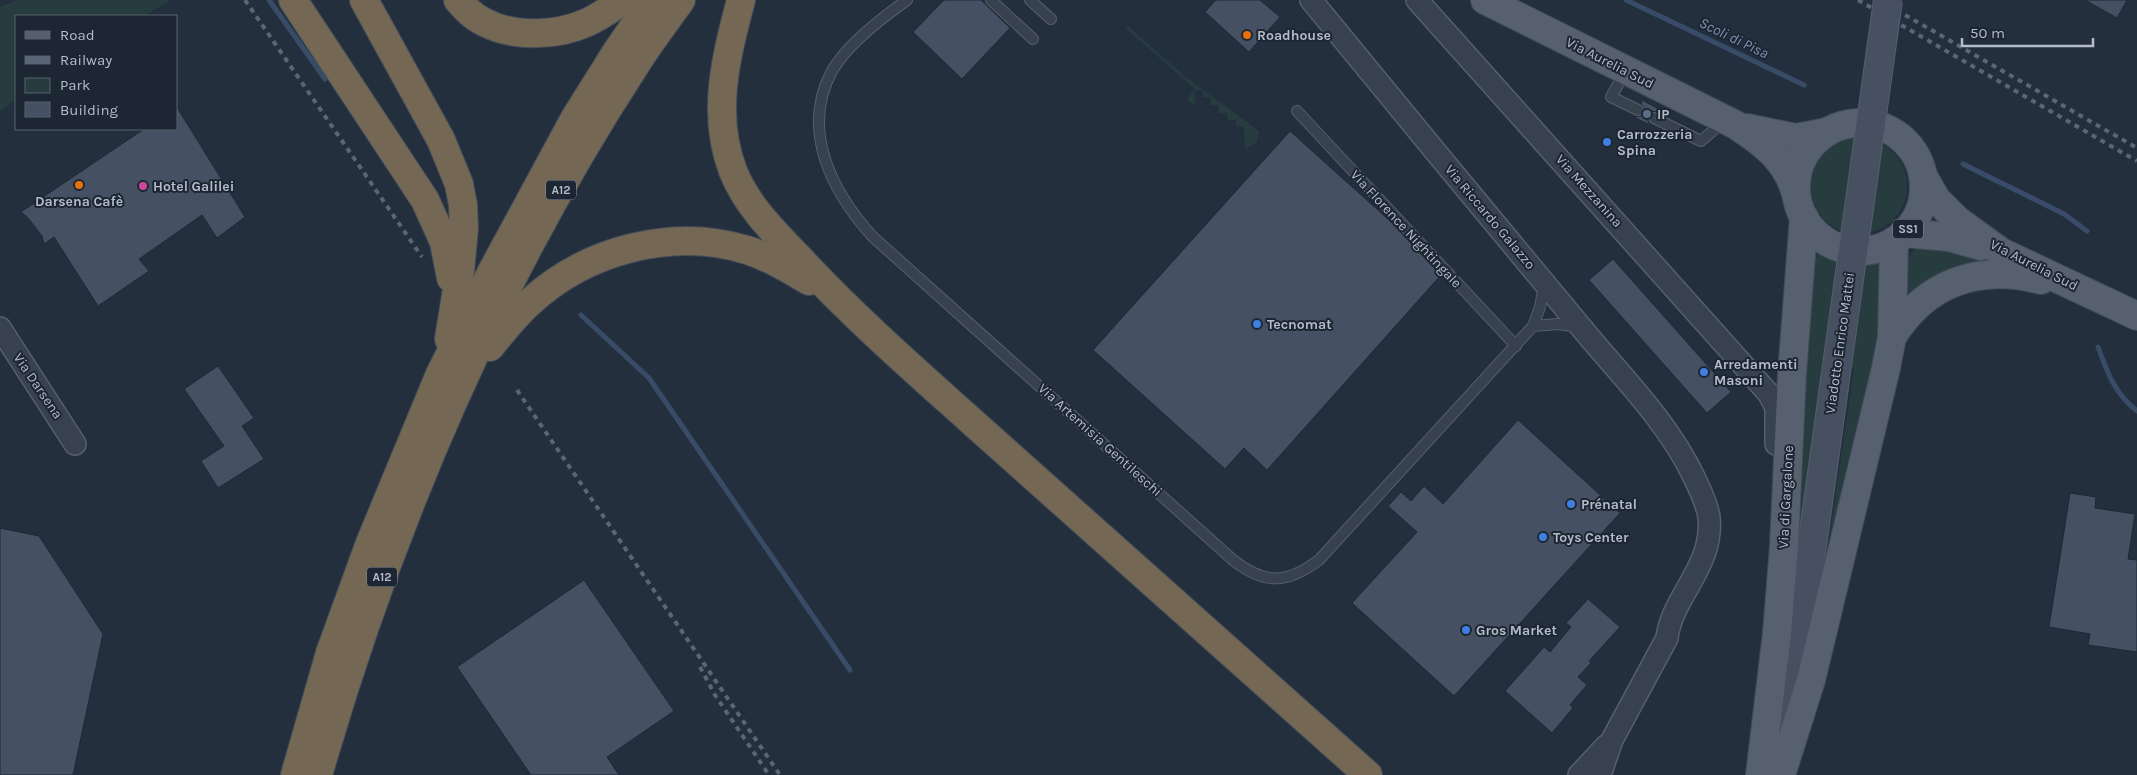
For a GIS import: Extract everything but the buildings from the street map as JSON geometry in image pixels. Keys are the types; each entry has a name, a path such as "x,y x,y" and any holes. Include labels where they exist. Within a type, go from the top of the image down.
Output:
{"highway":[{"path":"293,0 425,200 444,242 456,297"},
{"path":"364,0 441,140 459,184 463,205 464,228 450,333 450,378"},
{"path":"458,0 470,14 485,23 514,31 546,32 568,29 588,22 624,0"},
{"name":"A12","path":"318,775 348,674 372,604 413,498 450,378 491,273 575,118 617,51 670,2"},
{"path":"737,13 724,67 721,106 726,148 733,171 742,191 757,212 835,296 921,376 1368,775"},
{"path":"450,378 555,282 592,262 624,250 669,242 723,244 774,261 835,296"},
{"name":"A12","path":"295,775 330,652 370,543 450,378"}],"main road":[{"name":"Via Aurelia Sud","path":"1485,0 1730,122 1764,144 1778,157 1794,184 1800,206"},
{"name":"Via Aurelia Sud","path":"1730,122 1796,138 1827,132"},
{"name":"SS1","path":"1852,123 1870,123 1886,128 1908,144 1918,159 1923,176 1924,186 1921,207 1911,226 1899,237 1869,250 1844,249 1820,237 1800,206 1797,177 1802,159 1813,144 1827,132 1852,123"},
{"name":"Via Aurelia Sud","path":"1923,176 1936,200 1957,220 2001,252 2137,316"},
{"name":"Via di Gargalone","path":"1760,775 1778,633 1784,546 1800,206"},
{"name":"SS1","path":"1899,237 1949,237 2001,252"},
{"path":"1781,775 1811,680 1892,338 1899,237"},
{"path":"1892,338 1906,316 1915,307 1946,285 1969,276 2010,275 2030,277 2108,302"}],"street":[{"name":"Via Riccardo Galazzo","path":"1311,0 1426,142 1580,327 1632,385 1670,433 1703,497 1708,514 1709,530 1702,560 1691,585 1669,624 1667,638 1612,740 1600,775"},
{"name":"Via Mezzanina","path":"1417,0 1772,397 1776,408 1775,507 1784,546"},
{"name":"Viadotto Enrico Mattei","path":"1774,775 1792,686 1888,0"},
{"name":"Via Darsena","path":"0,328 76,444"},
{"path":"1759,382 1792,374"},
{"name":"Viadotto Enrico Mattei","path":"1765,775 1792,686"},
{"name":"Via Riccardo Galazzo","path":"1579,775 1612,740"}],"lane":[{"name":"Via Artemisia Gentileschi","path":"907,0 865,34 841,59 832,70 823,92 819,115 821,150 830,173 846,202 864,227 1233,560 1253,574 1263,578 1287,578 1298,574 1319,560 1533,326"},
{"path":"991,0 1033,39"},
{"path":"1030,0 1051,19"},
{"path":"1625,71 1611,97 1638,110"},
{"name":"Via Florence Nightingale","path":"1296,112 1516,346"},
{"path":"1654,118 1701,141 1730,122"},
{"path":"1544,282 1543,296 1533,326 1558,324 1580,327"}],"green space":[{"path":"18,0 170,0 147,15 15,15 15,101 0,111 0,7"},
{"path":"1128,26 1187,78 1259,131 1257,142 1245,149 1244,127 1236,127 1236,120 1228,120 1227,113 1219,113 1219,105 1211,105 1211,97 1203,97 1202,90 1195,91 1195,106 1187,99 1195,89 1129,31 1126,28"},
{"path":"1859,138 1877,142 1893,152 1903,168 1907,186 1903,204 1893,220 1877,230 1859,234 1841,230 1825,220 1815,204 1811,186 1815,168 1825,152 1841,142"},
{"path":"1921,244 1964,252 2003,269 1903,307 1903,280 1906,264 1914,250"},
{"path":"1808,247 1827,257 1856,264 1888,263 1888,293 1814,643 1854,368 1825,364 1784,638"}],"waterway":[{"path":"269,0 325,79"},
{"name":"Scoli di Pisa","path":"1626,0 1804,85"},
{"name":"Scoli di Pisa","path":"1963,164 2064,214 2087,231"},
{"path":"581,315 649,378 850,670"},
{"path":"2098,347 2108,374 2117,390 2137,411"}],"railway":[{"path":"245,0 422,257"},
{"path":"1858,0 2137,161"},
{"path":"1879,0 2137,148"},
{"path":"517,390 780,775"},
{"path":"700,667 715,695 769,775"}],"place":[{"name":"Roadhouse","path":"1247,35"},
{"name":"IP","path":"1647,114"},
{"name":"Carrozzeria Spina","path":"1607,142"},
{"name":"Darsena Cafè","path":"79,185"},
{"name":"Hotel Galilei","path":"143,186"},
{"name":"Tecnomat","path":"1257,324"},
{"name":"Arredamenti Masoni","path":"1704,372"},
{"name":"Prénatal","path":"1571,504"},
{"name":"Toys Center","path":"1543,537"},
{"name":"Gros Market","path":"1466,630"}]}
